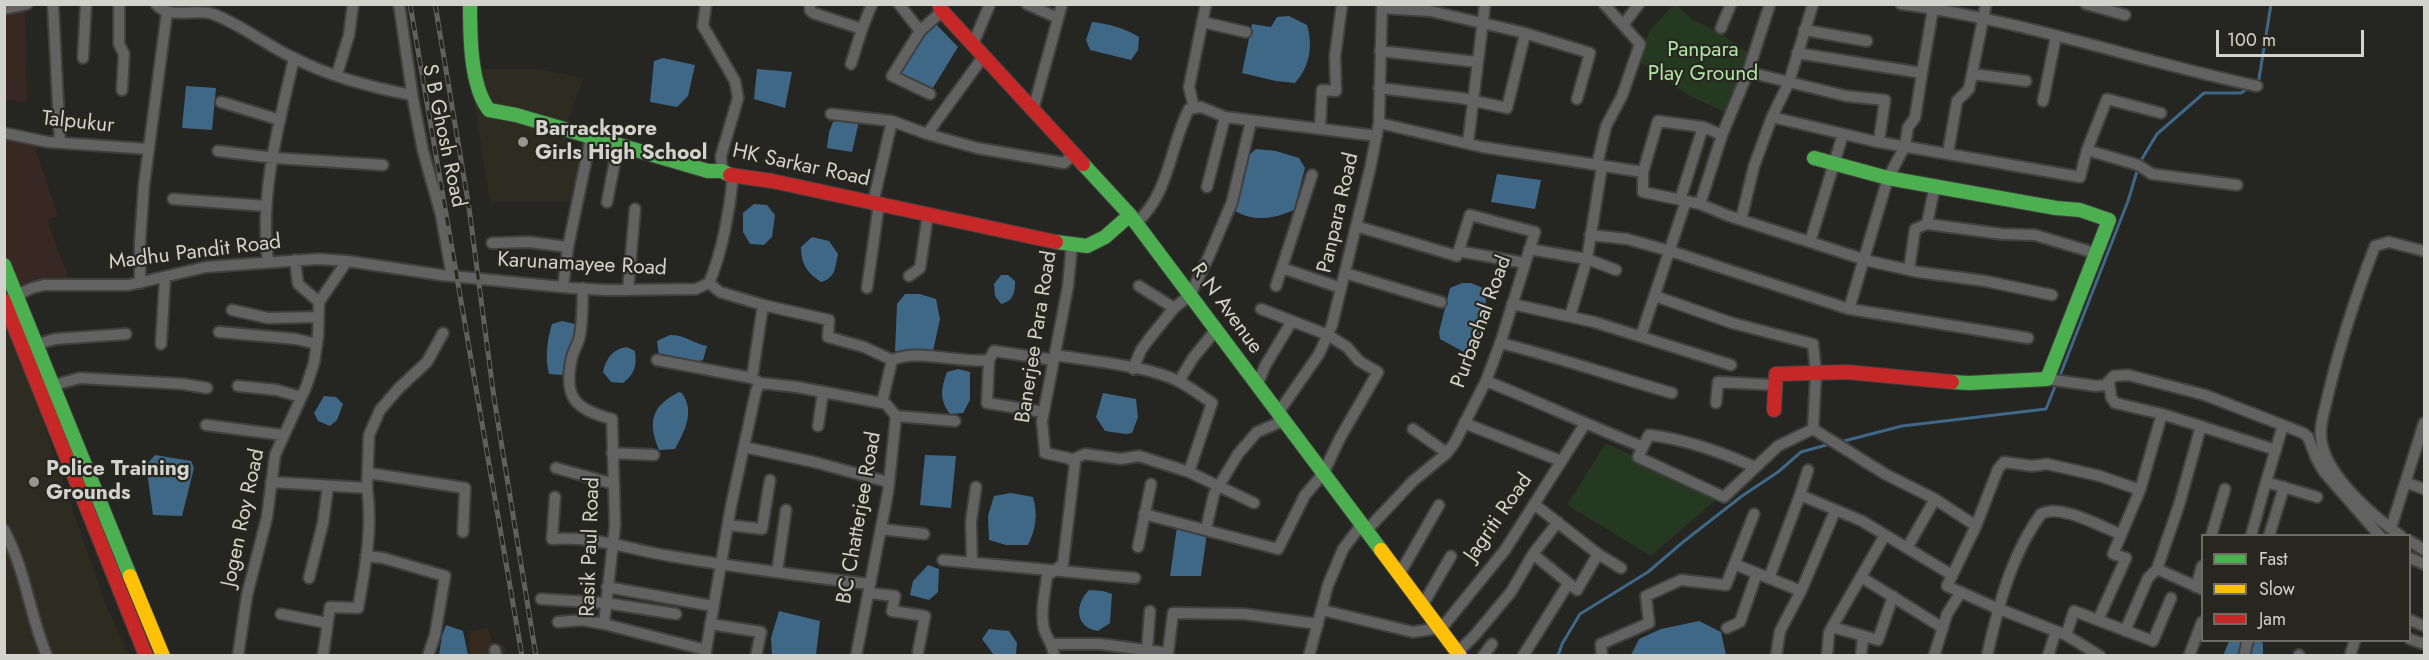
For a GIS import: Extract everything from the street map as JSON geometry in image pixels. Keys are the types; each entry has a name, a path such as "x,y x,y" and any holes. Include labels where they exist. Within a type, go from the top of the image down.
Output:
{"main road":[{"name":"HK Sarkar Road","path":"470,4 476,81 483,104 488,110 516,115 708,171 772,181 1048,241 1087,246 1133,219"},
{"name":"R N Avenue","path":"941,8 983,57 1133,219 1459,654"},
{"path":"1774,410 1776,374 1847,372 1969,383 2057,380 2095,254 2109,220 2080,210 2056,208 1888,178 1814,158"},
{"path":"4,265 11,298 146,656"},
{"path":"11,298 38,344 120,556 162,656"}],"street":[{"path":"8,7 27,4"},
{"path":"53,4 60,143"},
{"path":"83,58 86,4"},
{"path":"119,4 119,44 124,54 122,90"},
{"path":"156,4 167,12 212,9 294,58 380,89 412,95"},
{"path":"337,74 349,35 353,4"},
{"name":"S B Ghosh Road","path":"399,4 412,95 423,151 441,215 452,276"},
{"path":"706,4 703,26 735,81 738,98 721,156 728,173 731,192 714,271 709,283 720,292 830,320 828,337 864,347 892,360 901,356 975,362 989,360"},
{"path":"810,4 810,10 813,13 861,28"},
{"path":"851,64 861,28 872,4"},
{"path":"899,4 920,31"},
{"path":"973,44 990,4"},
{"path":"1027,4 1058,18"},
{"path":"1033,110 1062,4"},
{"path":"1194,108 1189,87 1206,4"},
{"path":"1320,128 1322,90 1336,91 1335,56 1342,4"},
{"path":"1468,143 1485,4"},
{"path":"1570,316 1587,259 1606,126 1622,96 1640,44 1604,4"},
{"path":"1623,25 1640,4"},
{"path":"1721,28 1731,4"},
{"path":"1700,204 1722,135 1748,72 1770,4"},
{"path":"1741,220 1754,166 1772,117 1789,82 1814,4"},
{"path":"1901,4 1983,17 2187,71 2258,86"},
{"path":"1948,153 1957,101 1970,89 1986,4"},
{"path":"2086,4 2125,15"},
{"path":"1382,6 1430,11 1526,34 1590,53 1577,99"},
{"name":"Panpara Road","path":"1280,417 1319,354 1328,335 1345,273 1379,123 1382,6"},
{"path":"930,94 892,76 920,31 941,8"},
{"path":"1849,309 1888,178 1905,146 1908,127 1915,118 1933,9"},
{"path":"141,283 140,241 149,149 167,12"},
{"path":"1202,22 1246,32"},
{"path":"1804,30 1867,41"},
{"path":"1379,88 1474,100 1506,108 1526,34"},
{"path":"2043,101 2056,36"},
{"path":"1380,51 1477,62"},
{"path":"1797,53 1922,73"},
{"path":"927,134 983,57"},
{"path":"268,262 265,246 266,206 272,157 294,58"},
{"path":"1748,72 1846,96 1885,100 1879,141"},
{"path":"1972,74 2026,81"},
{"path":"1772,117 1843,134 2080,177 2086,150 2107,99 2161,113"},
{"path":"221,102 280,120"},
{"path":"1133,219 1149,212 1162,186 1183,121 1190,109 1201,107 1225,117 1377,136"},
{"path":"831,114 892,121 977,148 1064,163 1074,153"},
{"path":"1207,187 1225,117"},
{"path":"867,288 876,204 892,121"},
{"path":"1133,369 1142,350 1174,308 1190,295 1232,202 1251,121"},
{"path":"1722,135 1703,127 1658,121 1643,172 1643,192 1700,204 1741,220 1865,259 1909,270 1985,281 2052,295"},
{"path":"1379,123 1468,143 1643,172"},
{"path":"1641,336 1670,251 1703,127"},
{"name":"Talpukur","path":"4,133 60,143 149,149"},
{"path":"1810,242 1843,134"},
{"path":"563,286 568,247 591,137"},
{"path":"607,202 618,145"},
{"path":"2086,150 2138,165 2152,174 2236,185"},
{"path":"218,151 383,165"},
{"path":"1276,286 1312,175"},
{"path":"1927,225 1935,185"},
{"path":"173,199 266,206"},
{"path":"628,290 635,209"},
{"path":"909,276 920,268 928,214"},
{"name":"Purbachal Road","path":"1310,656 1328,585 1343,549 1413,481 1447,453 1464,423 1486,381 1535,232 1470,215 1458,251"},
{"path":"1909,270 1915,229 1927,225 2002,234 2035,235 2095,254"},
{"path":"1356,226 1456,256 1458,251 1525,263"},
{"path":"1590,235 1627,239 1670,251 1849,309 2028,338"},
{"path":"492,243 530,242 568,247"},
{"path":"2398,534 2342,482 2325,456 2320,428 2337,356 2355,296 2375,246 2389,242 2424,252"},
{"name":"Banerjee Para Road","path":"1071,460 1045,453 1042,437 1043,412 1068,286 1072,244"},
{"path":"1529,249 1587,259 1616,270"},
{"path":"295,260 298,284 319,302"},
{"name":"Madhu Pandit Road","path":"11,298 32,288 57,283 141,283 206,267 295,260 347,261 452,276"},
{"name":"Jogen Roy Road","path":"238,656 245,604 267,517 275,455 312,371 318,344 319,302 347,261"},
{"path":"1282,268 1341,288"},
{"path":"1345,273 1440,302"},
{"name":"Karunamayee Road","path":"452,276 628,290 696,289 709,283"},
{"path":"161,344 165,278"},
{"path":"1140,286 1174,308"},
{"name":"Rasik Paul Road","path":"583,288 580,336 573,356 568,388 576,404 583,409 612,419 615,525 604,624 705,653"},
{"path":"1655,296 1732,323 1813,344 1816,373 1813,429"},
{"path":"1512,304 1570,316 1731,365"},
{"path":"705,653 728,525 756,391 764,305"},
{"path":"1144,514 1278,549 1305,495 1323,474 1340,438 1378,372 1359,361 1347,347 1328,335 1261,309"},
{"path":"232,310 268,318 317,317"},
{"path":"1257,386 1265,366 1292,321"},
{"path":"1179,381 1193,358 1215,331"},
{"path":"219,332 296,339 318,344"},
{"path":"323,656 331,606 357,608 366,556 370,510 367,488 369,435 380,410 399,388 428,363 443,333"},
{"path":"38,344 65,338 126,334"},
{"path":"1500,343 1672,393"},
{"path":"1043,412 987,403 989,360 994,351 1055,357 1133,369 1179,381 1212,403 1190,472"},
{"path":"657,360 882,403"},
{"name":"BC Chatterjee Road","path":"856,656 881,529 897,416 886,404 882,403 892,360"},
{"path":"2057,380 2096,386 2105,385 2114,376 2127,375 2205,395 2283,425 2308,437 2324,472 2378,534"},
{"path":"54,385 80,378 183,384 207,388"},
{"path":"1486,381 1643,447"},
{"path":"2109,381 2111,397 2115,403 2162,414 2276,450"},
{"path":"1716,404 1718,382 1775,385"},
{"path":"238,386 277,390 301,397"},
{"path":"818,426 824,392"},
{"path":"2098,620 2126,558 2113,554 2140,490 2162,414"},
{"path":"897,416 955,421"},
{"path":"1206,529 1218,487 1238,454 1257,432 1280,417"},
{"path":"1464,423 1561,461"},
{"path":"2391,528 2424,423"},
{"name":"Jagriti Road","path":"1439,629 1505,550 1585,424"},
{"path":"206,425 283,435"},
{"path":"2252,534 2283,425"},
{"path":"2125,631 2148,578 2157,569 2179,505 2201,426"},
{"path":"1413,429 1447,453"},
{"path":"1755,467 1719,451 1649,435 1638,458 1724,497 1778,446 1813,429"},
{"path":"1813,429 1885,474 1935,499 1976,526"},
{"path":"744,447 814,462 888,482"},
{"path":"612,453 654,455"},
{"path":"1054,656 1052,644 1044,631 1042,615 1047,576 1062,564 1075,463 1071,460 1085,454 1121,459 1139,456 1190,472 1254,503"},
{"path":"2100,656 2061,633 1947,586 1976,526 1998,469 2004,462 2032,466 2047,464 2100,476 2140,490"},
{"path":"556,468 614,484"},
{"path":"1769,578 1808,470"},
{"path":"368,473 465,488 463,532"},
{"path":"728,525 762,530 770,480"},
{"path":"271,482 367,488"},
{"path":"2266,482 2317,497"},
{"path":"1137,547 1151,483"},
{"path":"2407,483 2424,489"},
{"path":"309,578 323,523 328,486"},
{"path":"2270,534 2284,487"},
{"path":"972,563 972,522 976,488"},
{"path":"2212,534 2225,489"},
{"path":"1800,495 1862,521 1952,575"},
{"path":"555,496 552,539 570,538 612,542 659,554 868,588 895,596 892,611 925,616 918,652"},
{"path":"1906,548 1935,499"},
{"path":"1534,504 1598,554 1621,568"},
{"path":"1399,575 1439,505"},
{"path":"777,572 786,510"},
{"path":"1987,656 1998,608 2023,546 2041,514 2051,510 2073,515 2120,534"},
{"path":"1776,656 1780,631 1801,591 1835,511"},
{"path":"1602,656 1601,644 1649,623 1646,596 1681,580 1726,585 1754,514"},
{"path":"1459,654 1511,592 1533,554 1557,522"},
{"path":"881,529 924,534"},
{"path":"4,530 22,567 36,628 47,656"},
{"path":"1827,656 1832,627 1885,535"},
{"path":"2411,542 2424,550"},
{"path":"1533,554 1577,590 1598,554"},
{"path":"366,556 383,558 445,576 435,635 428,656"},
{"path":"1422,606 1451,556"},
{"path":"943,560 1135,578"},
{"path":"1734,564 1801,591"},
{"path":"2157,569 2199,588"},
{"path":"1727,628 1740,622 1757,573"},
{"path":"1861,577 1943,628"},
{"path":"1522,656 1568,584"},
{"path":"607,587 713,606"},
{"path":"1934,656 1947,614 1961,592"},
{"path":"1832,627 1863,638 1878,640 1893,597"},
{"path":"2048,656 2074,611 2153,641 2171,598"},
{"path":"541,599 606,603 676,614"},
{"path":"1322,610 1413,632 1439,629"},
{"path":"1147,650 1150,611"},
{"path":"1052,644 1100,644 1168,653 1173,613 1244,614 1318,624"},
{"path":"281,614 327,624"},
{"path":"558,622 583,620 604,624"},
{"path":"710,624 761,632 756,656"},
{"path":"2189,656 2201,625"},
{"path":"1861,656 1863,638"},
{"path":"1483,656 1492,644"}],"shaded area":[{"path":"25,8 27,102 5,100 4,11"},
{"name":"Barrackpore Girls High School","path":"469,69 539,69 584,78 569,117 564,156 588,159 581,202 490,202"},
{"path":"4,134 32,139 58,216 47,220 69,279 41,281 10,293 4,280"},
{"name":"Police Training Grounds","path":"4,319 22,361 105,603 129,655 5,655"},
{"path":"488,628 493,645 505,646 507,655 469,655 469,631"}],"green space":[{"name":"Panpara Play Ground","path":"1673,5 1677,5 1692,19 1720,33 1751,55 1727,113 1688,95 1638,61 1650,30"},
{"path":"1606,443 1719,497 1651,556 1567,505"}],"water":[{"path":"1289,16 1307,25 1310,41 1307,63 1295,83 1242,73 1252,24 1271,27 1277,17"},
{"path":"931,19 958,47 931,91 896,79"},
{"path":"1092,22 1117,27 1139,37 1138,50 1131,60 1090,50 1086,40"},
{"path":"663,58 695,65 688,96 677,107 650,102 654,61"},
{"path":"757,69 792,72 785,108 754,99"},
{"path":"186,86 216,88 212,130 182,128"},
{"path":"859,121 852,152 827,148 833,122"},
{"path":"1256,149 1276,151 1299,158 1305,168 1294,210 1279,216 1264,218 1250,217 1235,211 1234,206 1247,157"},
{"path":"1497,174 1541,180 1535,209 1491,202"},
{"path":"754,204 767,205 775,215 772,237 764,245 750,244 743,232 743,213"},
{"path":"812,237 829,241 838,254 832,275 821,282 812,275 802,258 801,247"},
{"path":"1001,275 1008,275 1015,281 1015,289 1009,301 1001,304 995,296 994,284"},
{"path":"1462,283 1471,283 1485,289 1486,297 1484,320 1477,342 1474,349 1464,352 1440,339 1439,332 1450,288"},
{"path":"905,294 920,294 936,299 940,319 933,351 895,351 897,304"},
{"path":"562,321 575,324 577,334 562,375 549,374 547,355 550,330 552,324"},
{"path":"670,335 680,336 707,346 703,360 687,364 659,356 657,341"},
{"path":"627,347 635,351 636,361 633,373 623,383 611,382 603,372 606,362 614,352"},
{"path":"958,369 970,372 970,400 963,413 950,414 944,404 942,389 947,372"},
{"path":"679,392 682,393 688,407 685,428 675,449 659,450 653,431 654,415 663,403"},
{"path":"1103,393 1136,399 1138,417 1132,433 1105,431 1096,417"},
{"path":"324,396 336,397 343,404 337,420 330,426 318,421 314,413"},
{"path":"155,455 191,461 194,468 182,516 153,515 146,465"},
{"path":"925,455 956,456 951,508 920,505"},
{"path":"1011,493 1033,497 1035,521 1028,545 1006,545 989,540 988,516 994,496"},
{"path":"1177,527 1207,533 1201,576 1170,576"},
{"path":"928,565 939,569 938,592 929,600 910,595 913,581"},
{"path":"1089,590 1112,594 1110,623 1098,631 1084,625 1079,614 1081,602"},
{"path":"779,611 820,621 816,655 772,655 771,638"},
{"path":"1699,621 1721,632 1726,655 1631,655 1639,639 1661,629"},
{"path":"446,625 463,631 468,655 439,655"},
{"path":"989,629 1009,631 1017,643 1016,654 994,655 982,639"},
{"path":"2229,642 2263,643 2263,655 2223,656"}],"waterway":[{"path":"2255,83 2259,79 2271,4"},
{"path":"2140,162 2157,134 2204,93 2241,93 2250,87"},
{"path":"2059,378 2128,201 2138,168"},
{"path":"1840,442 1902,426 2046,409 2056,384"},
{"path":"1558,656 1562,644 1580,614 1648,572 1683,542 1742,496 1778,472 1801,452 1830,444"}],"railway":[{"path":"410,4 522,656"},
{"path":"435,4 469,208 494,398 536,656"}],"traffic: fast":[{"path":"470,4 472,59 478,88 489,110 516,115 708,171 722,171 730,175"},
{"path":"1814,158 1888,178 2056,208 2080,210 2109,220 2047,379 1952,382"},
{"path":"1083,164 1130,215 1381,550"},
{"path":"1056,242 1087,246 1105,237 1130,215"},
{"path":"4,265 130,576"}],"traffic: slow":[{"path":"1381,550 1460,656"},
{"path":"130,576 163,656"}],"traffic: jam":[{"path":"939,4 942,11 1083,164"},
{"path":"730,175 772,181 1056,242"},
{"path":"4,301 146,656"},
{"path":"1774,410 1776,374 1847,372 1952,382"}],"place":[{"name":"Barrackpore Girls High School","path":"523,142"},
{"name":"Police Training Grounds","path":"34,482"}]}
